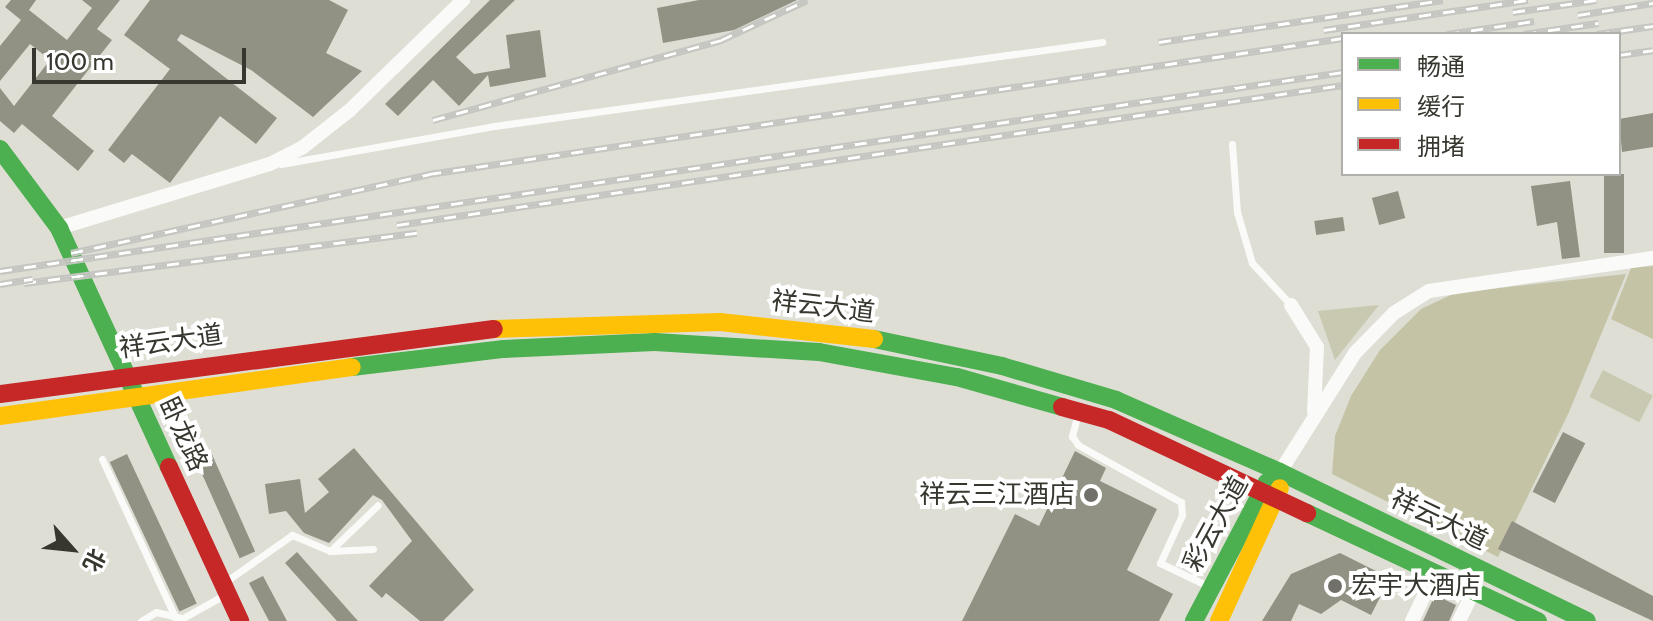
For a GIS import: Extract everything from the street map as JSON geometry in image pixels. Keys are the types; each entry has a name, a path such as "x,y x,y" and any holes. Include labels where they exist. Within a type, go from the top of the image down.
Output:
{"main road":[{"name":"卧龙路","path":"0,149 59,228 240,621"},
{"name":"祥云大道","path":"0,394 502,328 655,321 748,324 928,349 1067,384 1150,414 1280,472 1587,621"},
{"name":"祥云大道","path":"0,416 435,355 655,342 746,345 854,358 957,377 1079,411 1280,496 1538,621"},
{"name":"彩云大道","path":"1194,621 1260,487 1280,472"},
{"name":"彩云大道","path":"1219,621 1280,496 1280,472"}],"street":[{"path":"59,228 260,167 327,131 463,0"},
{"path":"1280,472 1371,335 1429,291 1653,258"},
{"path":"1291,305 1317,347 1311,425"},
{"path":"1412,621 1436,571"},
{"path":"1459,621 1474,590"}],"lane":[{"path":"260,167 494,126 1102,42"},
{"path":"1232,144 1237,212 1252,263 1291,305"},
{"path":"1079,411 1072,436 1078,445 1181,502 1182,515 1160,563 1211,588"},
{"path":"102,459 176,618"},
{"path":"330,551 378,505"},
{"path":"141,621 156,612 183,618 292,535 330,551 373,549"}],"green space":[{"path":"1653,266 1653,339 1611,319 1631,268"},
{"path":"1626,274 1569,412 1498,557 1332,474 1335,436 1351,396 1380,350 1421,309 1455,293"},
{"path":"1379,305 1335,360 1318,311"},
{"path":"1603,370 1653,395 1639,422 1589,397"}],"building":[{"path":"11,0 36,0 29,10 67,40 92,8 82,0 120,0 97,29 112,40 52,116 94,151 78,171 22,124 14,133 0,121 0,88 14,106 50,60 30,44 0,81 0,46 21,20 5,7"},
{"path":"150,0 329,0 348,10 326,53 362,71 313,117 251,70 181,34 177,40 277,118 256,144 220,116 170,183 132,154 124,163 108,150 170,69 124,35"},
{"path":"490,0 515,0 456,57 474,74 510,68 506,35 540,30 546,77 490,87 488,75 459,106 433,80 398,116 385,104"},
{"path":"699,0 797,0 734,30 663,43 657,8"},
{"path":"1653,113 1653,147 1622,152 1621,119"},
{"path":"1624,174 1624,253 1604,253 1604,176"},
{"path":"1570,181 1580,257 1562,259 1557,222 1537,226 1531,186"},
{"path":"1398,191 1405,218 1379,225 1372,198"},
{"path":"1343,217 1345,231 1316,235 1314,221"},
{"path":"1563,432 1585,443 1555,503 1533,492"},
{"path":"354,448 474,590 443,621 420,621 386,593 382,598 369,586 412,541 382,500 373,495 329,543 304,533 286,511 269,514 265,484 300,479 305,513 329,492 318,479"},
{"path":"210,450 255,551 240,558 194,457"},
{"path":"1075,451 1106,468 1100,481 1157,509 1127,570 1173,594 1159,621 962,621 1015,514 1039,526"},
{"path":"127,454 197,604 180,612 110,462"},
{"path":"1512,521 1653,596 1653,621 1498,549"},
{"path":"297,552 358,621 337,621 285,563"},
{"name":"宏宇大酒店","path":"1340,553 1390,578 1371,615 1341,600 1321,614 1299,604 1291,621 1262,621 1291,574"},
{"path":"263,576 287,621 269,621 249,583"},
{"path":"1435,595 1456,605 1449,621 1423,621"}],"railway":[{"path":"433,120 721,40 807,0"},
{"path":"1159,42 1443,0"},
{"path":"1324,30 1528,0"},
{"path":"1513,12 1596,0"},
{"path":"1578,15 1653,3"},
{"path":"1460,32 1534,21"},
{"path":"1537,32 1598,23"},
{"path":"1611,32 1653,26"},
{"path":"71,253 429,174 1341,38"},
{"path":"1621,55 1653,50"},
{"path":"0,271 1341,72"},
{"path":"397,225 1341,85"},
{"path":"24,283 417,233"},
{"path":"0,284 33,279"}],"traffic: fast":[{"path":"0,149 59,228 169,467"},
{"path":"874,339 1002,366 1116,400 1280,472 1587,621"},
{"path":"352,367 504,349 655,342 819,352 957,377 1062,407"},
{"path":"1194,621 1267,482"},
{"path":"1307,513 1538,621"}],"traffic: slow":[{"path":"494,329 720,322 874,339"},
{"path":"0,416 352,367"},
{"path":"1219,621 1280,488"}],"traffic: jam":[{"path":"0,394 494,329"},
{"path":"1062,407 1109,420 1307,513"},
{"path":"169,467 240,621"}],"place":[{"name":"祥云三江酒店","path":"1091,495"},
{"name":"宏宇大酒店","path":"1335,586"}]}
